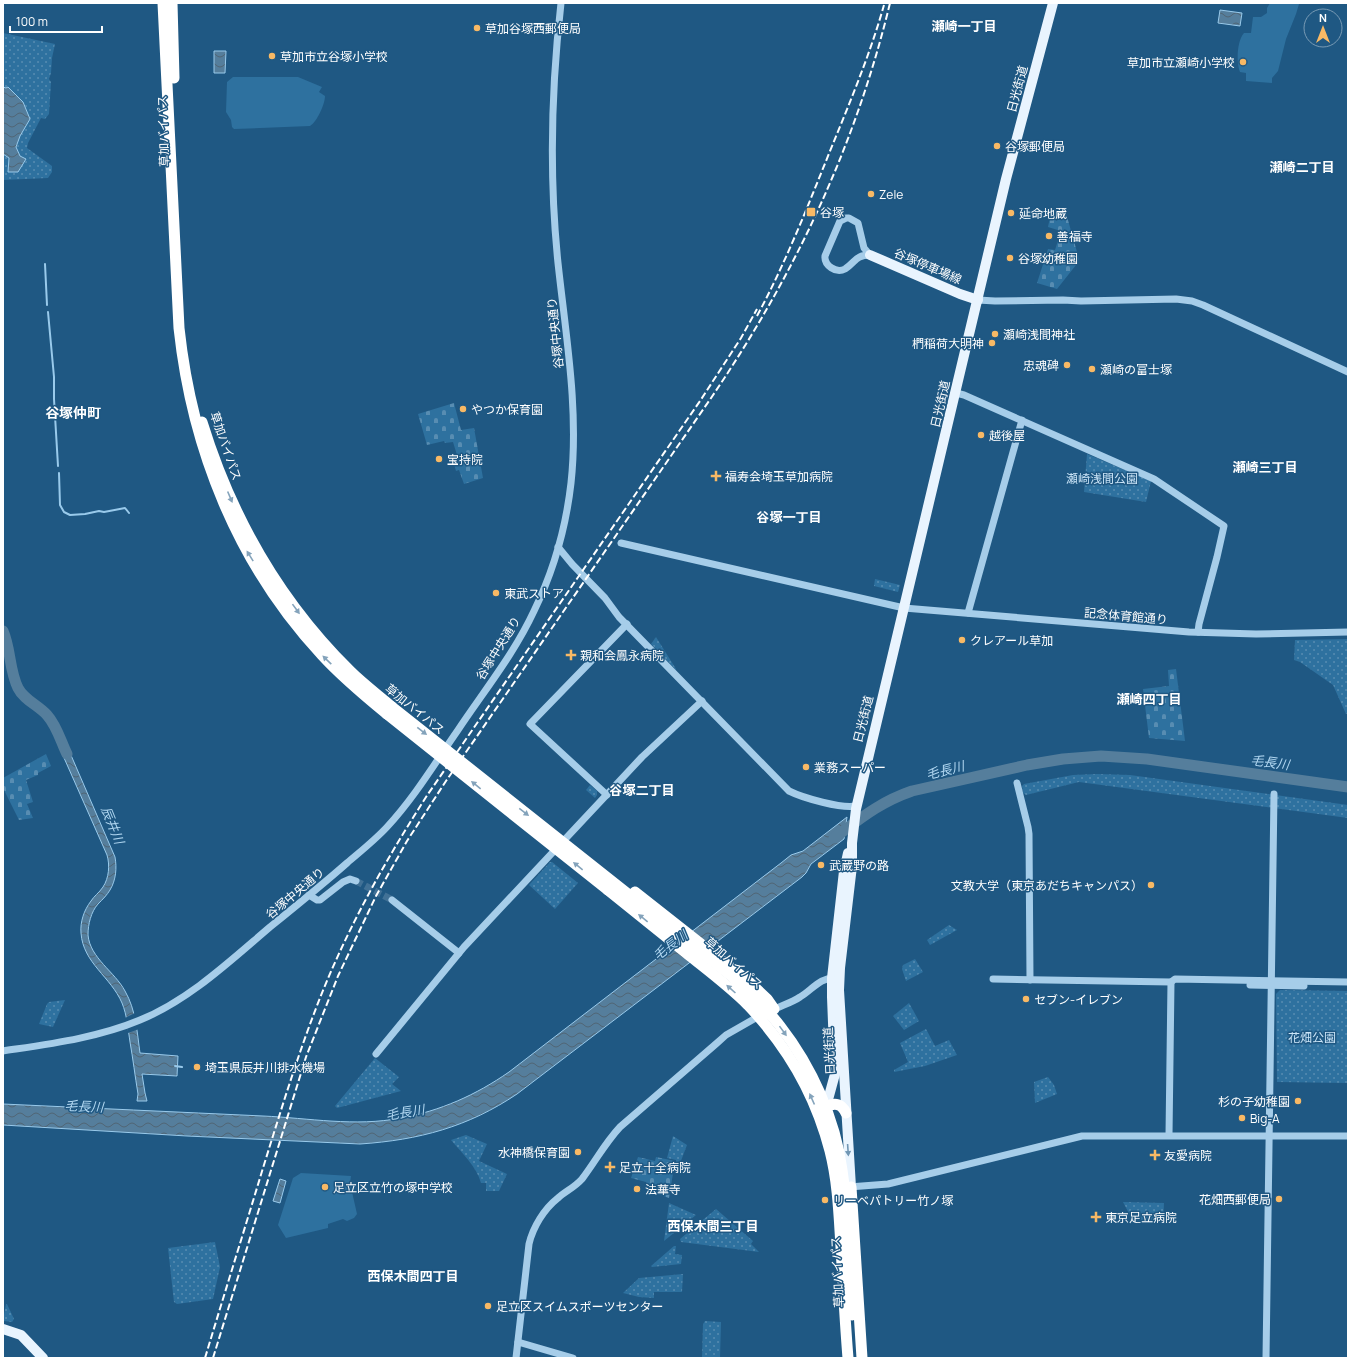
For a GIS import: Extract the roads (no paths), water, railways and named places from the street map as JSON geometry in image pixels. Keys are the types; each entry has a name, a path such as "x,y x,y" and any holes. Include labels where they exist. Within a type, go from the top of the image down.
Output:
{"highway":[{"name":"草加バイパス","path":"163,3 178,328 182,357 190,404 199,438 213,479 244,546 280,602 322,656 346,678 556,837 734,978 762,1005 780,1026 795,1046 817,1086 829,1118 839,1152 845,1195 855,1358"},
{"name":"草加バイパス","path":"172,3 184,316 188,351 192,378 206,435 237,513 250,538 271,574 306,623 350,672 390,710 723,983 759,1017 796,1067 812,1100 826,1136"},
{"path":"556,837 581,849 711,951 748,981 767,999 774,1009"},
{"path":"846,1113 844,1109 837,1104 833,1104 826,1106 824,1116 826,1136 836,1188 848,1358"},
{"path":"851,1187 862,1358"}],"main road":[{"name":"日光街道","path":"826,1106 835,1074 832,997 836,978 844,872 847,854 852,841 856,809 1006,179 1053,3"},
{"name":"谷塚停車場線","path":"870,255 978,300"},
{"name":"日光街道","path":"836,978 839,990 851,1187"},
{"path":"3,1329 21,1335 43,1358"}],"street":[{"name":"谷塚中央通り","path":"3,1051 87,1037 126,1026 168,1006 200,984 309,895 362,851 387,826 408,801 505,661 528,622 545,585 558,546 571,488 574,436 572,382 558,262 552,193 552,116 561,3"},
{"path":"846,218 858,223 864,248 870,255 858,257 845,269 840,270 830,268 824,259 825,253 840,221 846,218"},
{"path":"978,300 1081,301 1176,299 1192,301 1348,372"},
{"path":"956,392 1154,479 1224,526 1219,551 1198,624 1198,632"},
{"path":"968,613 1022,420"},
{"name":"記念体育館通り","path":"621,543 904,608 1198,632 1256,634 1348,632"},
{"path":"558,546 572,564 605,598 619,617 790,791 809,799 856,809"},
{"path":"607,794 530,724 627,624"},
{"path":"376,1054 459,953 645,754 702,701"},
{"path":"1017,783 1029,834 1030,980"},
{"path":"1266,1358 1274,794"},
{"path":"309,895 317,900 320,900 343,882 350,879 356,881"},
{"path":"392,900 459,953"},
{"path":"516,1358 530,1244 534,1228 541,1216 557,1198 581,1180 612,1135 620,1127 726,1035 774,1009 800,998 820,982 836,978"},
{"path":"993,980 1171,982 1175,984 1348,982"},
{"path":"1169,1135 1171,982"},
{"path":"1272,983 1348,986"},
{"path":"836,1188 888,1184 1082,1136 1348,1136"},
{"path":"518,1342 573,1358"}],"water":[{"path":"1220,10 1242,13 1240,26 1218,23"},
{"path":"214,51 226,51 225,73 214,73"},
{"path":"3,87 8,87 23,102 30,119 20,136 16,147 20,156 26,159 18,172 8,172 9,158 3,154"},
{"path":"64,739 116,861 116,874 114,882 108,894 93,911 90,918 88,935 90,943 93,951 121,984 129,998 136,1021 140,1053 178,1056 177,1076 142,1074 147,1101 137,1101 138,1094 128,1027 122,1003 111,985 92,961 83,944 81,925 84,912 105,883 108,876 108,863 107,855 57,742"},
{"path":"847,817 844,839 811,864 802,877 517,1094 480,1115 442,1130 403,1139 360,1144 187,1136 3,1125 3,1104 263,1116 349,1122 384,1121 415,1115 444,1106 471,1095 509,1072 791,855 803,851"},
{"path":"280,1179 286,1181 280,1203 273,1201"}],"waterway":[{"path":"45,264 47,305"},
{"path":"48,312 54,377 58,466"},
{"path":"59,473 60,505 64,512 70,515 99,511 104,512 125,508 129,513"},
{"name":"辰井川","path":"3,631 6,638 13,674 18,688 27,699 43,711 50,719 67,754"},
{"name":"毛長川","path":"834,838 880,805 912,791 1027,765 1063,759 1101,756 1147,759 1348,787"},
{"path":"175,1066 182,1067"}],"tunnel":[{"path":"356,881 392,900"}],"railway":[{"path":"213,1358 306,1057 338,976 376,896 407,841 446,781 709,401 768,307 818,210 839,160 859,109 876,57 890,3"},
{"path":"757,316 785,259 810,200 872,44 884,5"},
{"path":"205,1358 299,1055 324,988 346,938 359,913 385,865 428,794 700,401 741,338 757,309"}],"place":[{"name":"草加谷塚西郵便局","path":"477,28"},
{"name":"草加市立谷塚小学校","path":"272,56"},
{"name":"草加市立瀬崎小学校","path":"1243,62"},
{"name":"谷塚郵便局","path":"997,146"},
{"name":"Zele","path":"871,194"},
{"name":"谷塚","path":"811,212"},
{"name":"延命地蔵","path":"1011,213"},
{"name":"善福寺","path":"1049,236"},
{"name":"谷塚幼稚園","path":"1010,258"},
{"name":"瀬崎浅間神社","path":"995,334"},
{"name":"椚稲荷大明神","path":"992,343"},
{"name":"忠魂碑","path":"1067,365"},
{"name":"瀬崎の富士塚","path":"1092,369"},
{"name":"やつか保育園","path":"463,409"},
{"name":"越後屋","path":"981,435"},
{"name":"宝持院","path":"439,459"},
{"name":"福寿会埼玉草加病院","path":"716,476"},
{"name":"東武ストア","path":"496,593"},
{"name":"クレアール草加","path":"962,640"},
{"name":"親和会鳳永病院","path":"571,655"},
{"name":"業務スーパー","path":"806,767"},
{"name":"武蔵野の路","path":"821,865"},
{"name":"文教大学（東京あだちキャンパス）","path":"1151,885"},
{"name":"セブン-イレブン","path":"1026,999"},
{"name":"埼玉県辰井川排水機場","path":"197,1067"},
{"name":"杉の子幼稚園","path":"1298,1101"},
{"name":"Big-A","path":"1242,1118"},
{"name":"水神橋保育園","path":"578,1152"},
{"name":"友愛病院","path":"1155,1155"},
{"name":"足立十全病院","path":"610,1167"},
{"name":"足立区立竹の塚中学校","path":"325,1187"},
{"name":"法華寺","path":"637,1189"},
{"name":"花畑西郵便局","path":"1279,1199"},
{"name":"リーベパトリー竹ノ塚","path":"825,1200"},
{"name":"東京足立病院","path":"1096,1217"},
{"name":"足立区スイムスポーツセンター","path":"488,1306"}],"district":[{"name":"瀬崎一丁目","path":"964,26"},
{"name":"瀬崎二丁目","path":"1302,167"},
{"name":"谷塚仲町","path":"73,412"},
{"name":"瀬崎三丁目","path":"1265,467"},
{"name":"谷塚一丁目","path":"789,517"},
{"name":"瀬崎四丁目","path":"1149,699"},
{"name":"谷塚二丁目","path":"642,790"},
{"name":"西保木間三丁目","path":"713,1226"},
{"name":"西保木間四丁目","path":"413,1276"}],"park label":[{"name":"瀬崎浅間公園","path":"1102,478"},
{"name":"花畑公園","path":"1312,1037"}]}
